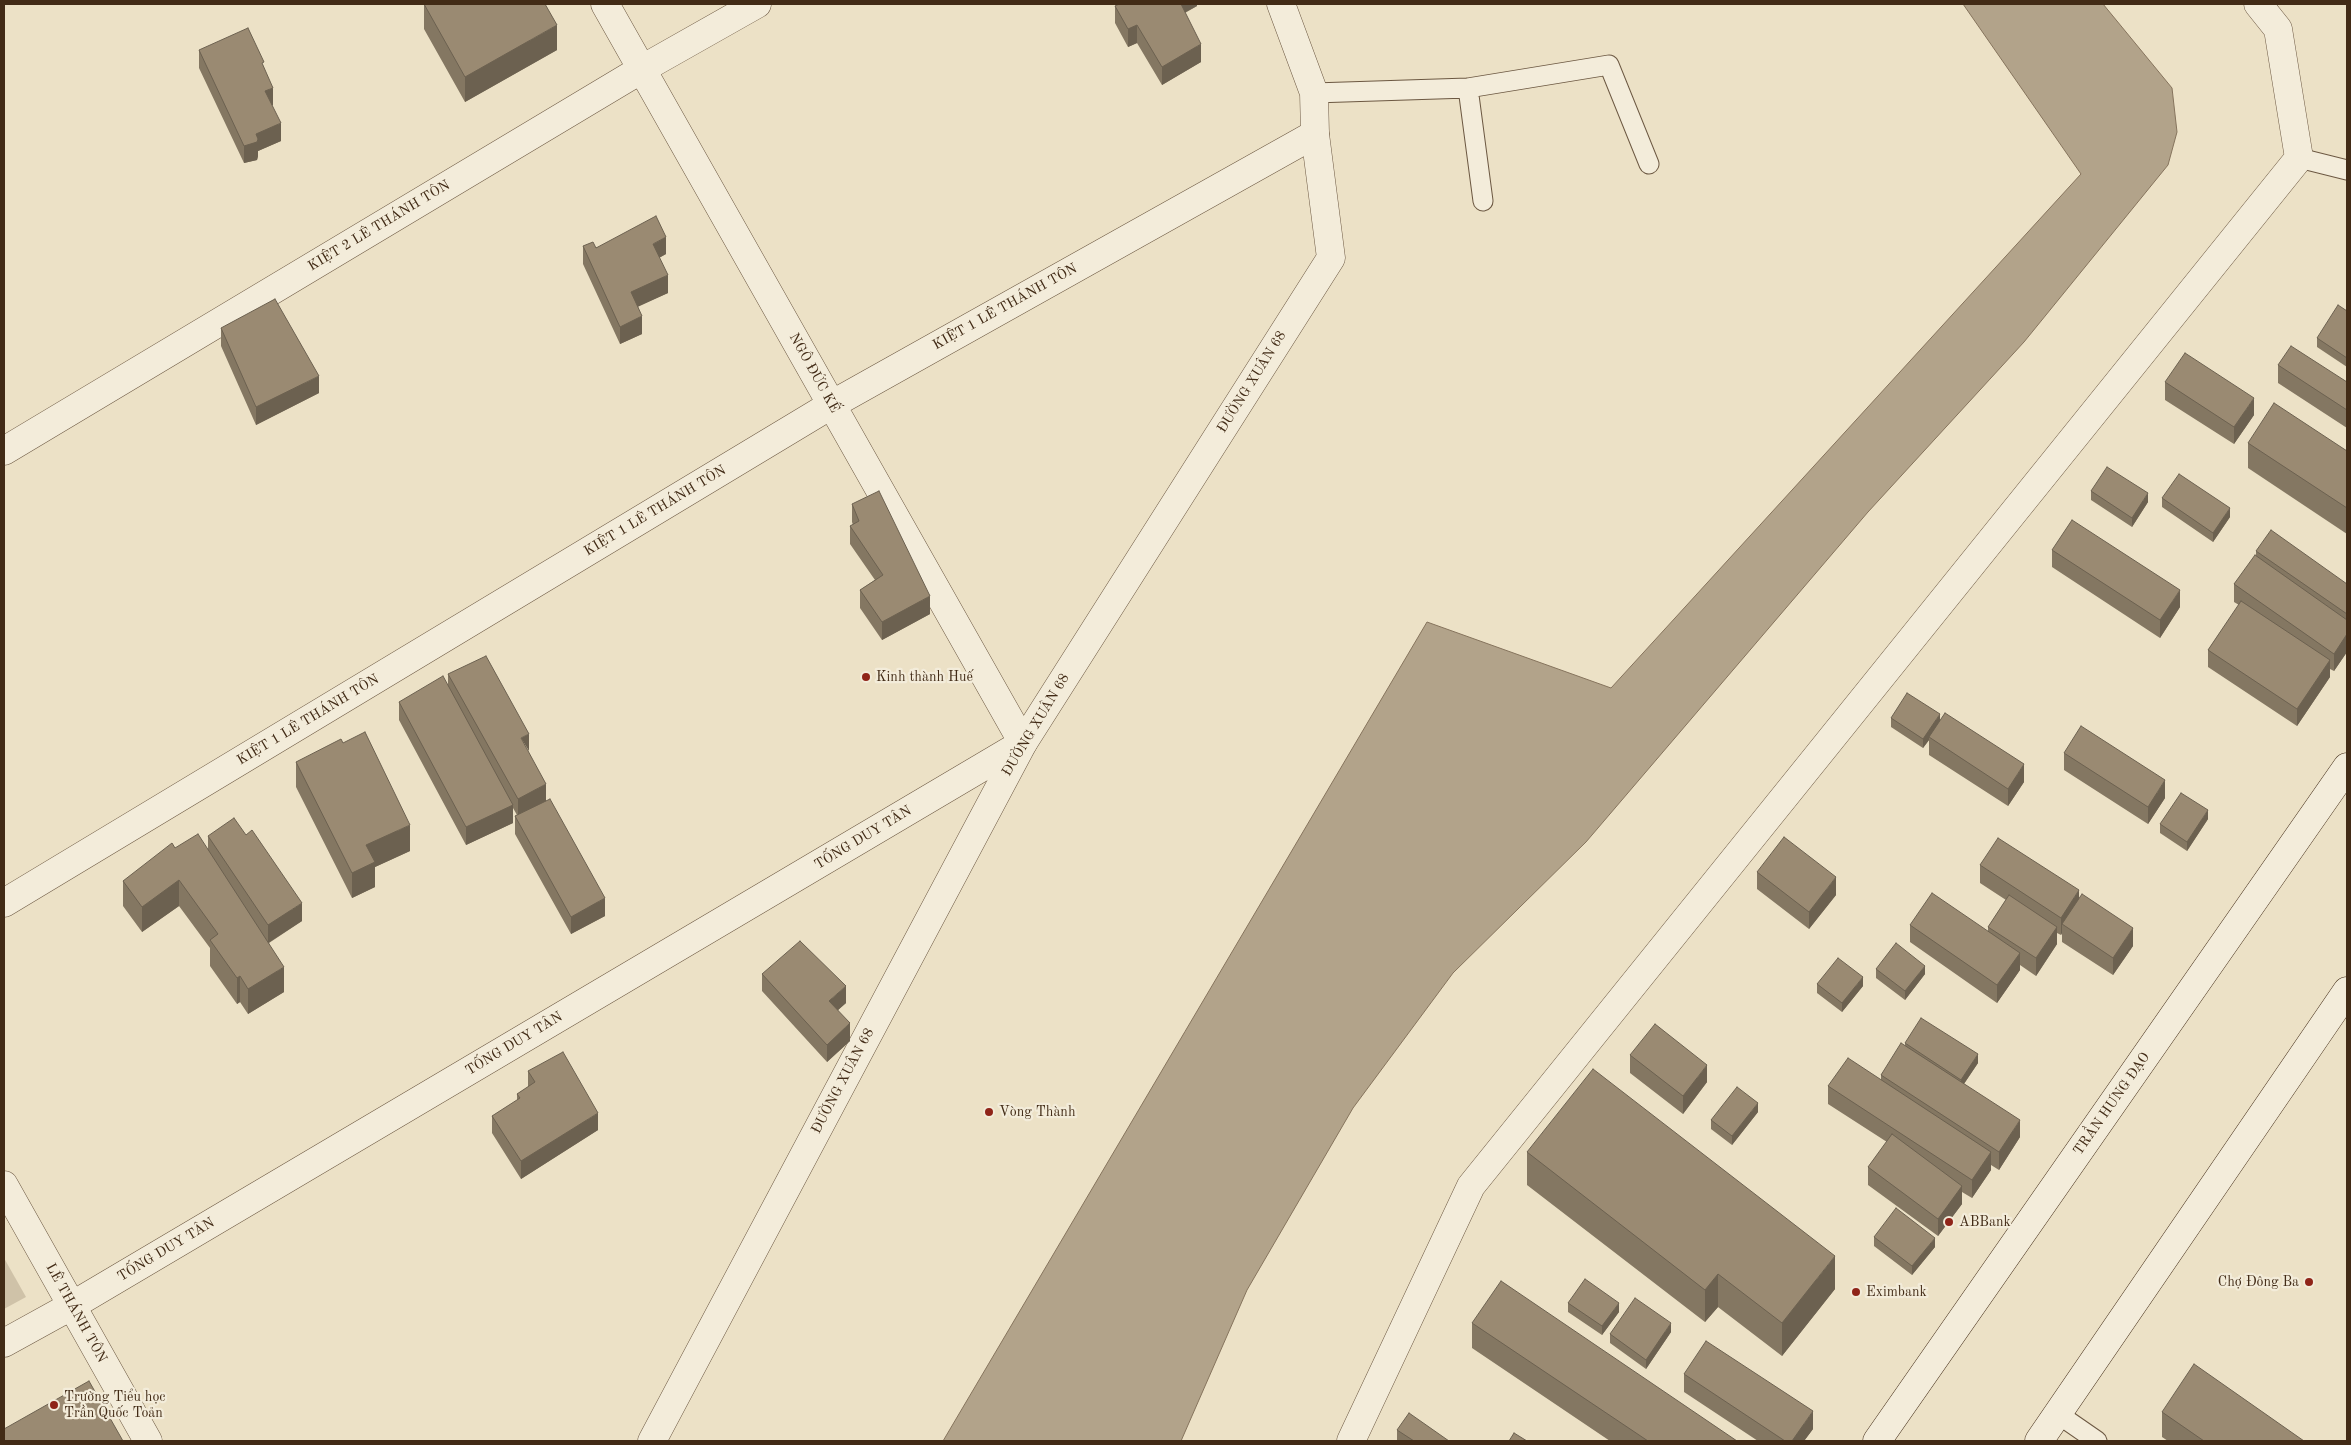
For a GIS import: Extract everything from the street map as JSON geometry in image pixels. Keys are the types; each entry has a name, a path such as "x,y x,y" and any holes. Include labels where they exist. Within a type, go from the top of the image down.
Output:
{"street":[{"name":"NGÔ ĐỨC KẾ","path":"605,4 1023,743"},
{"name":"KIỆT 2 LÊ THÁNH TÔN","path":"4,451 642,69 757,4"},
{"name":"ĐƯỜNG XUÂN 68","path":"652,1441 1023,743 1331,258 1315,134 1314,93 1281,4"},
{"path":"1351,1441 1470,1186 2299,158 2278,29 2258,4"},
{"name":"KIỆT 1 LÊ THÁNH TÔN","path":"4,903 832,404 1315,134"},
{"name":"TỐNG DUY TÂN","path":"4,1343 73,1305 1023,743"},
{"name":"TRẦN HƯNG ĐẠO","path":"1877,1441 2347,767"},
{"path":"2039,1441 2347,992"},
{"name":"LÊ THÁNH TÔN","path":"4,1185 148,1441"}],"lane":[{"path":"1314,93 1468,88 1609,65 1649,164"},
{"path":"1468,88 1483,201"},
{"path":"2299,158 2347,170"},
{"path":"2058,1414 2097,1441"}],"shaded area":[{"path":"1963,4 2103,4 2172,88 2177,132 2168,165 2024,342 1868,512 1586,842 1453,973 1353,1108 1247,1290 1181,1441 943,1441 1427,622 1611,688 2081,174"},
{"path":"4,1258 26,1297 4,1309"}],"building":[{"path":"424,4 545,4 557,25 465,77"},
{"path":"1119,4 1181,4 1201,44 1162,67 1137,25 1128,29 1115,6"},
{"path":"248,28 264,62 262,63 273,88 265,91 281,123 256,134 257,142 244,146 199,50"},
{"path":"656,216 666,237 653,244 668,275 631,292 642,316 620,327 583,246 593,242 596,248"},
{"path":"275,299 319,376 256,407 221,328"},
{"path":"2338,305 2347,311 2347,358 2317,338"},
{"path":"2291,346 2347,382 2347,410 2278,365"},
{"path":"2185,353 2254,398 2234,427 2165,382"},
{"path":"2274,403 2347,451 2347,508 2248,443"},
{"path":"2107,467 2148,493 2132,518 2091,491"},
{"path":"2179,474 2230,508 2213,533 2162,498"},
{"path":"879,491 930,596 882,622 860,590 883,575 850,526 859,521 852,504"},
{"path":"2072,520 2180,590 2160,620 2052,550"},
{"path":"2271,530 2347,584 2347,614 2256,551"},
{"path":"2255,555 2347,620 2347,634 2334,654 2234,584"},
{"path":"2241,601 2330,660 2297,709 2208,650"},
{"path":"486,656 529,734 521,738 546,784 518,799 448,674"},
{"path":"443,676 513,805 466,827 399,702"},
{"path":"1907,693 1940,714 1923,739 1891,718"},
{"path":"1945,713 2024,764 2008,789 1929,737"},
{"path":"2081,726 2165,780 2148,807 2064,753"},
{"path":"365,732 410,825 366,845 375,862 352,873 296,762 341,739 343,743"},
{"path":"2181,793 2208,810 2187,842 2160,824"},
{"path":"550,799 605,898 571,917 515,816"},
{"path":"234,818 246,835 252,830 302,903 268,925 208,836"},
{"path":"198,834 284,967 248,989 240,976 237,978 210,940 218,934 179,880 142,907 123,881 172,843 175,848"},
{"path":"1784,837 1836,877 1809,912 1757,872"},
{"path":"1998,838 2079,890 2061,918 1980,865"},
{"path":"1932,893 2020,953 1997,985 1910,925"},
{"path":"2082,894 2133,928 2113,958 2062,924"},
{"path":"2009,895 2057,927 2036,958 1988,927"},
{"path":"800,941 846,986 829,1001 850,1023 827,1045 762,974"},
{"path":"1896,943 1925,966 1905,991 1876,969"},
{"path":"1838,958 1863,977 1842,1003 1817,984"},
{"path":"1921,1018 1978,1054 1961,1080 1905,1043"},
{"path":"1655,1024 1707,1065 1683,1096 1630,1055"},
{"path":"1901,1043 2020,1120 1999,1152 1881,1075"},
{"path":"563,1052 598,1113 521,1161 492,1116 520,1098 517,1094 535,1082 528,1071"},
{"path":"1848,1058 1991,1152 1972,1180 1828,1086"},
{"path":"1593,1069 1835,1256 1782,1323 1718,1274 1705,1290 1527,1152"},
{"path":"1737,1087 1758,1103 1732,1136 1711,1120"},
{"path":"1892,1134 1962,1186 1938,1219 1868,1167"},
{"path":"1896,1208 1935,1238 1912,1266 1874,1237"},
{"path":"1585,1279 1619,1303 1602,1326 1568,1303"},
{"path":"1501,1281 1737,1441 1648,1441 1472,1323"},
{"path":"1635,1298 1671,1323 1646,1360 1610,1334"},
{"path":"1706,1341 1813,1411 1792,1441 1785,1441 1684,1374"},
{"path":"2194,1364 2304,1441 2204,1441 2162,1412"},
{"path":"89,1381 123,1441 4,1441 4,1429"},
{"path":"1409,1413 1449,1441 1414,1441 1397,1430"},
{"path":"1514,1433 1527,1441 1509,1441"}],"place":[{"name":"Kinh thành Huế","path":"866,677"},
{"name":"Vòng Thành","path":"989,1112"},
{"name":"ABBank","path":"1949,1222"},
{"name":"Chợ Đông Ba","path":"2309,1282"},
{"name":"Eximbank","path":"1856,1292"},
{"name":"Trường Tiểu học Trần Quốc Toản","path":"54,1405"}]}
